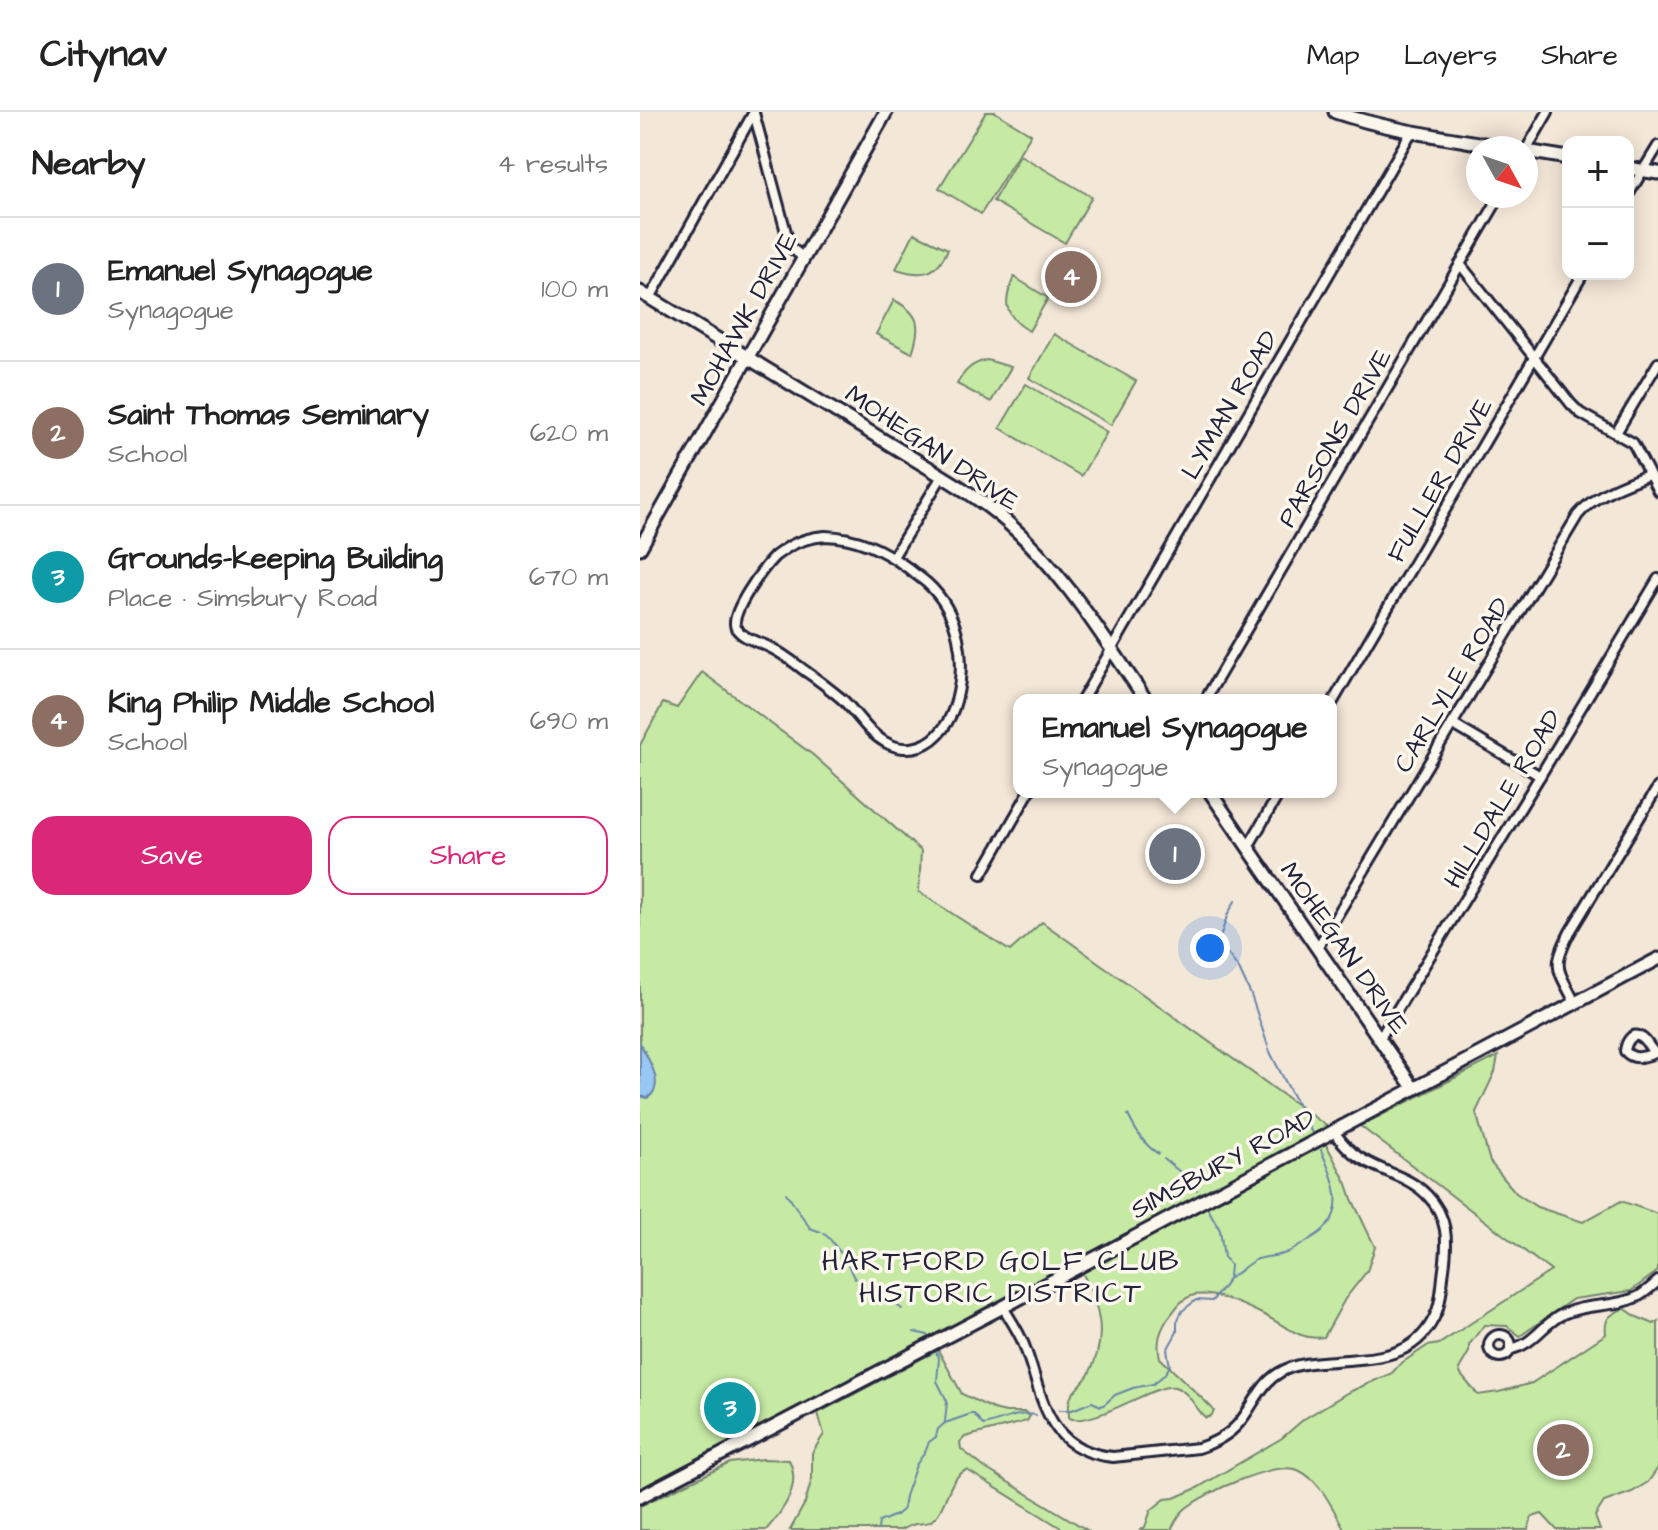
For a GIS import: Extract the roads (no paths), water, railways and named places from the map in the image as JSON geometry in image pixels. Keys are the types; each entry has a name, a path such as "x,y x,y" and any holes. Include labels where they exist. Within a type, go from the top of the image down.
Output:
{"street":[{"path":"754,112 790,247 804,258"},
{"path":"645,295 754,112"},
{"name":"MOHAWK DRIVE","path":"640,548 886,112"},
{"path":"1335,112 1466,141"},
{"path":"1534,136 1548,112"},
{"name":"LYMAN ROAD","path":"1085,694 1412,131"},
{"path":"1634,184 1658,146"},
{"path":"1538,153 1562,157"},
{"path":"1634,169 1658,173"},
{"name":"PARSONS DRIVE","path":"1209,694 1493,208"},
{"path":"1460,264 1576,409 1633,443 1658,491"},
{"name":"FULLER DRIVE","path":"1337,695 1580,280"},
{"name":"MOHEGAN DRIVE","path":"645,295 972,494 1007,522 1064,583 1142,694"},
{"path":"1616,433 1658,363"},
{"name":"CARLYLE ROAD","path":"1318,947 1578,515 1602,494 1648,475"},
{"path":"893,557 942,476"},
{"path":"841,536 863,541 893,557 928,583 940,598 952,617 962,659 960,688 947,724 937,736 909,749 894,747 880,740 843,700 811,674 774,649 746,637 734,626 734,619 759,576 775,557 793,544 810,538 841,536"},
{"name":"HILLDALE ROAD","path":"1380,1038 1658,579"},
{"path":"1452,724 1540,776"},
{"path":"1575,1003 1558,968 1559,955 1658,787"},
{"path":"982,874 1026,798"},
{"name":"MOHEGAN DRIVE","path":"1214,798 1414,1089"},
{"path":"1248,847 1277,798"},
{"name":"SIMSBURY ROAD","path":"640,1497 1658,959"},
{"path":"1003,1307 1021,1339 1045,1407 1057,1430 1076,1447 1113,1457 1198,1448 1217,1441 1239,1423 1260,1390 1291,1367 1386,1356 1404,1350 1426,1330 1437,1311 1447,1252 1444,1223 1435,1205 1419,1188 1354,1154 1333,1130"},
{"path":"1510,1349 1522,1346 1558,1316 1571,1310 1617,1303 1639,1296 1658,1281"}],"water":[{"path":"640,1043 656,1080 653,1093 647,1098 640,1096"}],"waterway":[{"path":"1235,901 1227,916 1221,945 1239,969 1270,1052 1312,1133"},
{"path":"1128,1115 1144,1142 1159,1154"},
{"path":"1230,1278 1255,1260 1295,1249 1328,1225 1334,1215 1336,1194 1321,1150"},
{"path":"1164,1159 1197,1190"},
{"path":"786,1193 810,1228 821,1232"},
{"path":"1060,1410 1072,1410 1092,1402 1101,1406 1115,1395 1153,1384 1164,1375 1170,1366 1167,1350 1177,1332 1182,1311 1196,1300 1212,1301 1229,1276 1230,1265 1224,1257 1220,1230 1208,1209"},
{"path":"824,1234 846,1256 855,1279"},
{"path":"858,1283 874,1297 888,1299 902,1309"},
{"path":"914,1332 928,1335"},
{"path":"936,1352 939,1358 937,1381 947,1401 945,1422"},
{"path":"878,1530 879,1522 903,1509 916,1465 945,1423 971,1414 983,1425 1016,1416 1036,1415"}],"place":[{"name":"King Philip Middle School","path":"1071,277"},
{"name":"Emanuel Synagogue","path":"1175,854"},
{"name":"Grounds-keeping Building","path":"730,1408"},
{"name":"Saint Thomas Seminary","path":"1563,1450"}],"district":[{"name":"HARTFORD GOLF CLUB HISTORIC DISTRICT","path":"1001,1277"}]}
